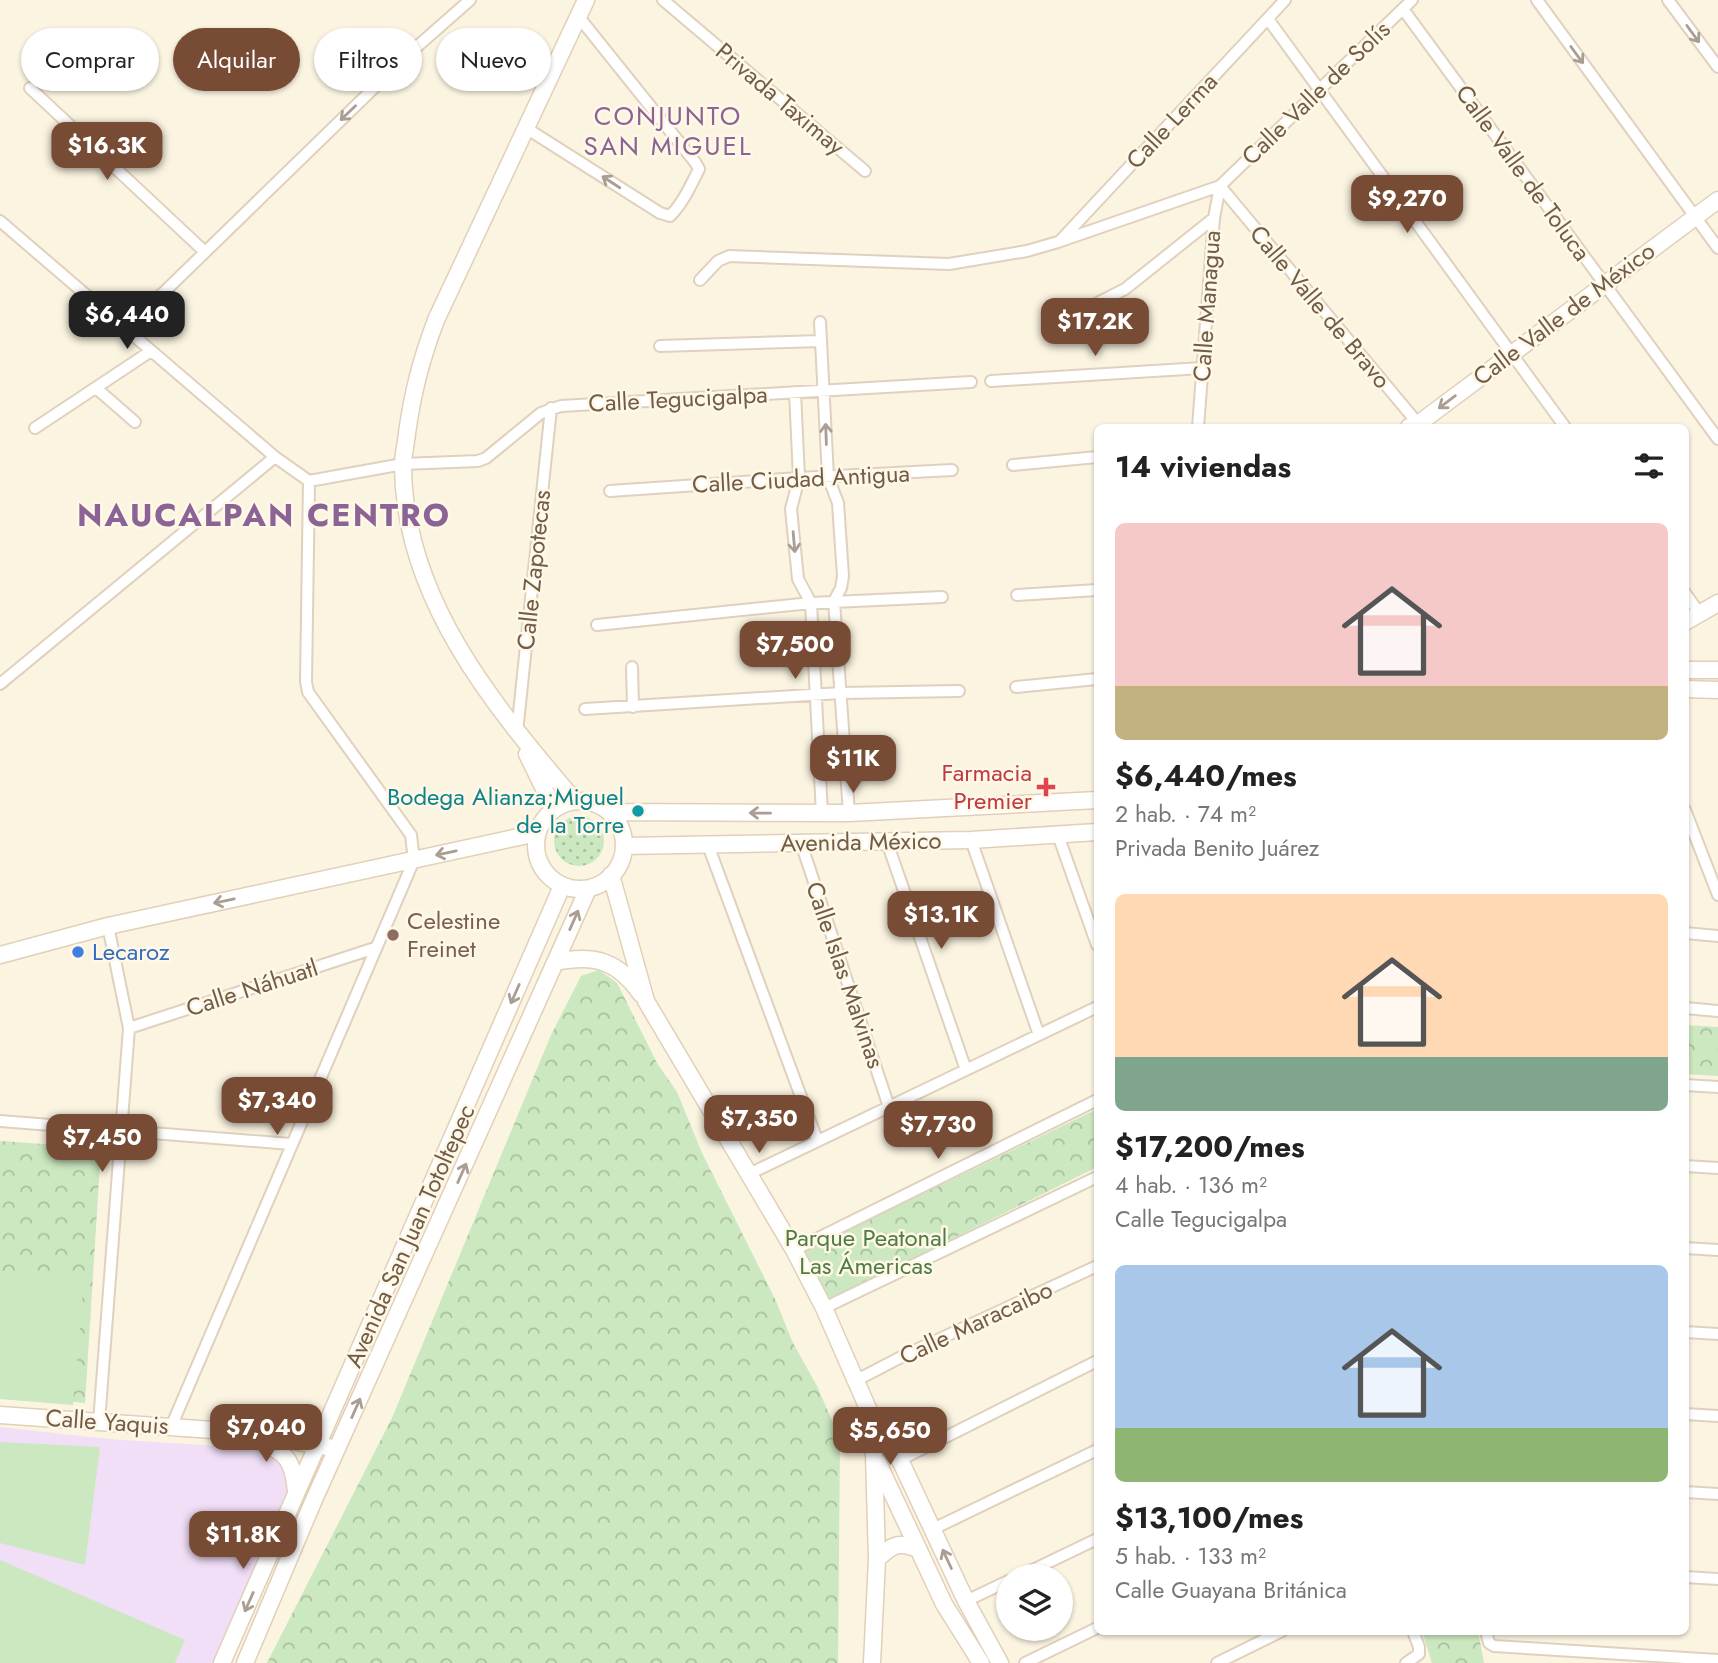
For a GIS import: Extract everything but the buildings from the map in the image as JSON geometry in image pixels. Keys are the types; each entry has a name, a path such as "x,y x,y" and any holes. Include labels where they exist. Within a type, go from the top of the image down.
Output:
{"main road":[{"path":"573,800 517,733 457,647 434,603 416,553 407,507 403,464 419,368 436,320 586,0"},
{"name":"Calle Valle de México","path":"1419,424 1718,200"},
{"path":"1689,620 1718,603"},
{"path":"1689,670 1718,670"},
{"path":"1689,689 1718,690"},
{"path":"517,733 554,809"},
{"path":"573,800 588,801 609,812 621,827 624,846 620,865 600,882 575,889 562,886 549,877 540,864 536,849 537,833 547,815 573,800"},
{"name":"Avenida México","path":"609,812 822,814 1094,800"},
{"path":"1015,806 1020,837"},
{"name":"Avenida México","path":"624,846 971,840 1094,832"},
{"path":"0,955 108,926 537,833"},
{"path":"600,882 617,901 646,1001"},
{"name":"Avenida San Juan Totoltepec","path":"245,1663 338,1448 556,962 600,882"},
{"name":"Avenida San Juan Totoltepec","path":"222,1663 562,886"},
{"path":"556,962 590,958 604,961 626,975 646,1001 794,1250 824,1308 873,1420 900,1460 966,1601 1000,1663"},
{"name":"Calle Yaquis","path":"0,1415 241,1432 338,1448"},
{"path":"872,1663 882,1491 873,1420"},
{"path":"241,1432 285,1455 294,1470 296,1495"},
{"path":"882,1491 899,1485 913,1488"},
{"path":"882,1491 918,1549 944,1604 981,1663"},
{"path":"877,1559 896,1545 905,1544 918,1549"}],"street":[{"path":"126,329 412,51 470,0"},
{"name":"Privada Taximay","path":"663,0 865,171"},
{"name":"Calle Lerma","path":"1058,242 1285,0"},
{"name":"Calle Valle de Solís","path":"1220,186 1412,0"},
{"path":"1537,0 1718,248"},
{"path":"1668,0 1718,67"},
{"name":"Calle Valle de Toluca","path":"1403,9 1718,439"},
{"path":"526,128 660,213 670,216 677,209 699,169 579,16"},
{"path":"1268,19 1564,424"},
{"path":"32,91 205,251"},
{"path":"700,280 718,261 729,256 930,265 1027,251 1220,186"},
{"name":"Calle Managua","path":"1198,424 1213,218 1220,186"},
{"name":"Calle Valle de Bravo","path":"1220,186 1414,424"},
{"path":"1074,315 1125,289 1213,218"},
{"path":"0,221 275,457 309,481 403,464 486,458 541,413 551,408"},
{"path":"820,322 828,477 838,503 843,576 841,588 834,601 849,813"},
{"path":"660,346 821,341"},
{"path":"35,428 151,351"},
{"path":"991,381 1202,368"},
{"name":"Calle Tegucigalpa","path":"551,408 971,382"},
{"path":"96,388 135,422"},
{"path":"795,392 799,478 791,509 801,589 811,603 822,814"},
{"name":"Calle Zapotecas","path":"517,733 551,408"},
{"path":"0,684 275,457"},
{"path":"1013,466 1094,457"},
{"name":"Calle Ciudad Antigua","path":"610,491 952,470"},
{"path":"171,1427 374,948 414,860 411,835 308,692 309,481"},
{"path":"1017,595 1094,590"},
{"path":"597,625 834,601 942,597"},
{"path":"1689,599 1700,614"},
{"path":"632,667 633,707"},
{"path":"1016,687 1094,678"},
{"path":"585,709 816,695 959,691"},
{"path":"1689,820 1718,895"},
{"path":"1058,835 1094,936"},
{"path":"971,840 1039,1035"},
{"path":"887,842 966,1070"},
{"name":"Calle Islas Malvinas","path":"801,843 889,1107"},
{"path":"708,845 817,1140"},
{"path":"99,1422 129,1028 108,926"},
{"path":"1689,933 1718,936"},
{"name":"Calle Náhuatl","path":"129,1028 374,948"},
{"path":"748,1174 1094,1008"},
{"path":"1689,1008 1718,1011"},
{"path":"1689,1085 1718,1087"},
{"path":"794,1250 1094,1101"},
{"path":"0,1121 291,1144"},
{"path":"1689,1166 1718,1168"},
{"path":"824,1308 1094,1178"},
{"path":"1689,1248 1718,1250"},
{"name":"Calle Maracaibo","path":"855,1381 1094,1267"},
{"path":"1689,1332 1718,1334"},
{"path":"900,1460 1094,1363"},
{"path":"1689,1414 1718,1416"},
{"path":"933,1529 1094,1451"},
{"path":"1689,1492 1718,1494"},
{"path":"1045,1564 1094,1540"},
{"path":"1689,1577 1718,1579"},
{"path":"966,1601 996,1587"},
{"path":"1025,1663 1094,1629"},
{"path":"1217,1663 1275,1635"},
{"path":"1406,1663 1419,1654 1414,1635"},
{"path":"1487,1635 1489,1643 1494,1646 1718,1660"}],"shaded area":[{"path":"0,1427 108,1439 262,1449 279,1462 286,1475 288,1491 214,1663 0,1663"}],"green space":[{"path":"579,816 597,823 604,841 597,859 579,866 561,859 554,841 561,823"},
{"path":"599,970 617,983 657,1063 677,1092 702,1153 776,1301 792,1341 817,1386 840,1439 838,1663 267,1663 392,1418 551,1035 581,976"},
{"path":"1689,1025 1718,1027 1718,1076 1689,1074"},
{"name":"Parque Peatonal Las Ámericas","path":"1094,1110 1094,1168 827,1301 801,1253"},
{"path":"0,1141 101,1148 85,1403 0,1395"},
{"path":"0,1274 84,1280 73,1405 0,1399"},
{"path":"0,1442 100,1447 85,1565 0,1543"},
{"path":"0,1560 185,1640 175,1663 0,1663"},
{"path":"1423,1635 1479,1635 1484,1663 1432,1663"}],"place":[{"name":"Farmacia Premier","path":"1046,787"},
{"name":"Bodega Alianza;Miguel de la Torre","path":"638,811"},
{"name":"Celestine Freinet","path":"393,935"},
{"name":"Lecaroz","path":"78,952"}],"district":[{"name":"CONJUNTO SAN MIGUEL","path":"668,131"},
{"name":"NAUCALPAN CENTRO","path":"264,515"}]}
